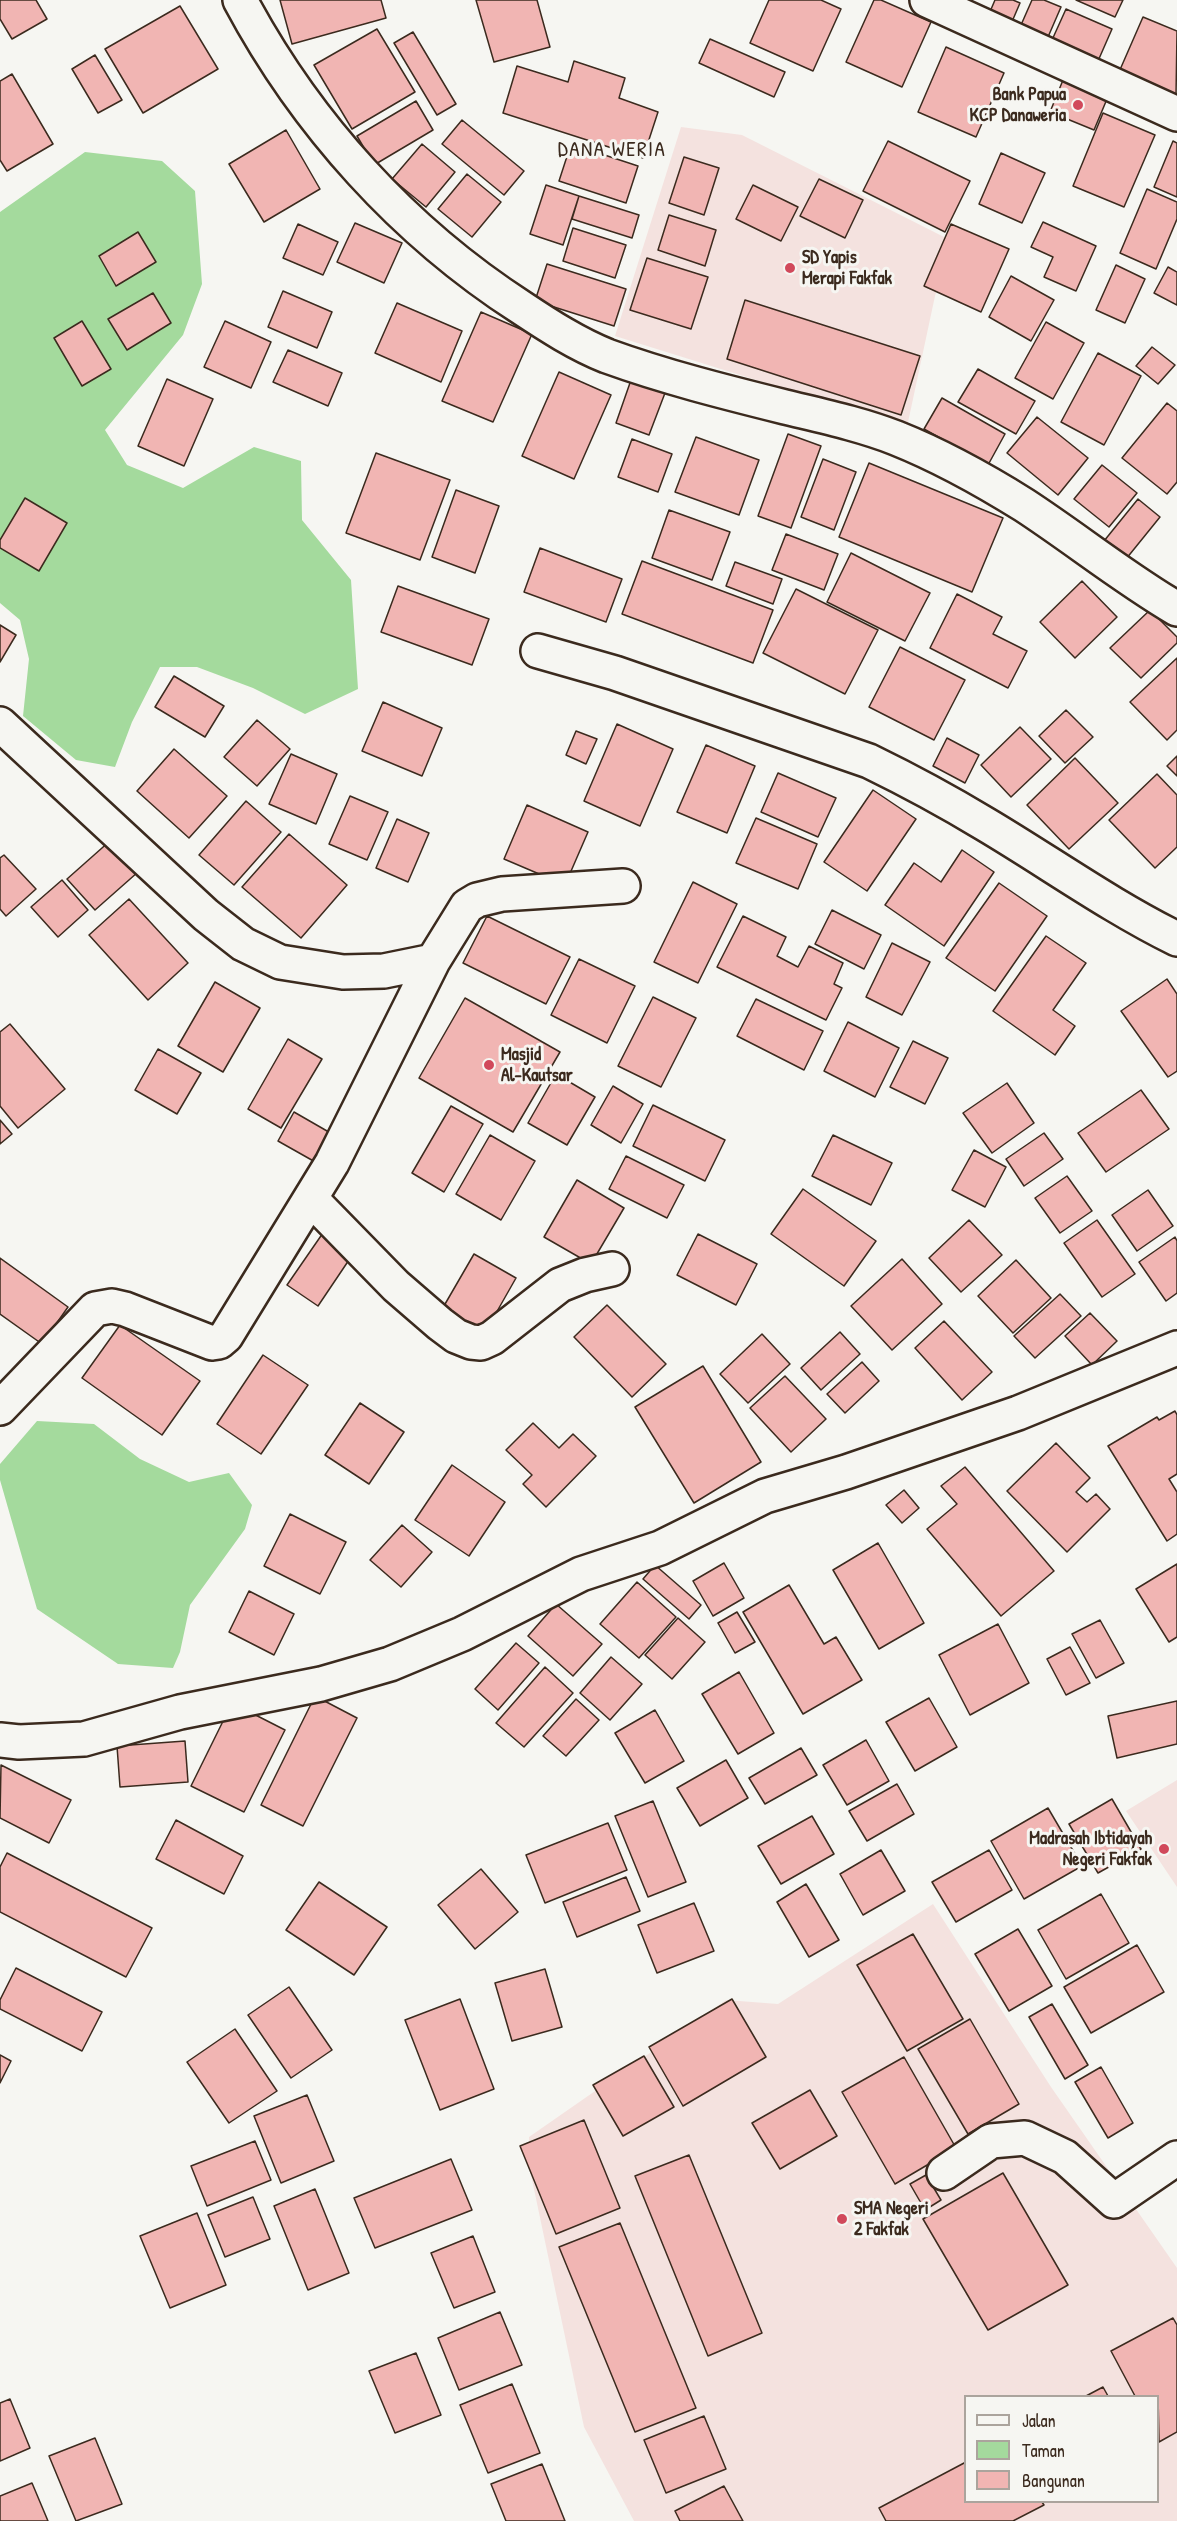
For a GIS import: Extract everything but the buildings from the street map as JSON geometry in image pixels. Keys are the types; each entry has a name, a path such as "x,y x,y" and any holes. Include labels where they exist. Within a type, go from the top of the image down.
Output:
{"street":[{"path":"240,0 261,39 311,113 388,200 429,240 485,284 556,331 605,355 721,391 859,426 896,438 937,457 1026,506 1121,574 1177,609"},
{"path":"927,0 1177,114"},
{"path":"538,651 626,677 868,761 906,779 984,823 1143,922 1177,939"},
{"path":"0,724 206,915 243,944 280,962 343,972 384,971 433,961"},
{"path":"0,1408 95,1309 112,1306 125,1309 195,1338 212,1343 219,1342 226,1336 246,1307 332,1163 433,961 459,915 477,900 501,894 622,886"},
{"path":"311,1199 396,1287 456,1336 471,1342 481,1343 492,1338 560,1285 585,1275 612,1269"},
{"path":"0,1740 19,1742 84,1739 180,1712 321,1684 390,1664 462,1634 581,1574 660,1548 765,1496 846,1472 1018,1413 1177,1348"},
{"path":"944,2173 991,2141 1025,2138 1065,2157 1114,2201 1177,2158"}],"shaded area":[{"name":"SD Yapis Merapi Fakfak","path":"681,127 742,135 952,241 935,296 907,427 615,336"},
{"name":"Madrasah Ibtidayah Negeri Fakfak","path":"1177,1780 1177,1887 1126,1811"},
{"name":"SMA Negeri 2 Fakfak","path":"933,1904 1051,2087 1177,2268 1177,2521 634,2521 584,2427 530,2170 529,2137 726,2000 778,2004"}],"green space":[{"path":"85,152 162,161 195,191 202,284 183,335 105,430 127,465 183,488 254,447 301,461 302,520 351,580 358,689 305,714 253,688 197,667 160,667 132,722 115,767 76,760 23,716 29,659 20,620 0,603 0,212"},
{"path":"37,1421 94,1424 140,1459 189,1482 229,1473 252,1505 245,1529 190,1605 180,1652 173,1668 118,1664 37,1609 0,1480 0,1464"}],"place":[{"name":"Bank Papua KCP Danaweria","path":"1078,105"},
{"name":"SD Yapis Merapi Fakfak","path":"790,268"},
{"name":"Masjid Al-Kautsar","path":"489,1065"},
{"name":"Madrasah Ibtidayah Negeri Fakfak","path":"1164,1849"},
{"name":"SMA Negeri 2 Fakfak","path":"842,2219"}],"district":[{"name":"DANA WERIA","path":"612,150"}]}
